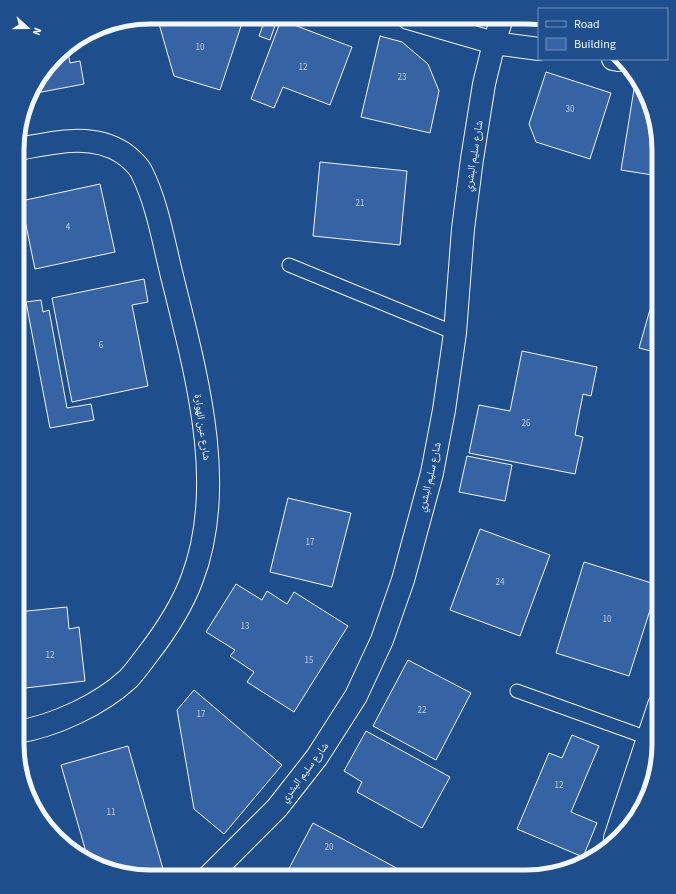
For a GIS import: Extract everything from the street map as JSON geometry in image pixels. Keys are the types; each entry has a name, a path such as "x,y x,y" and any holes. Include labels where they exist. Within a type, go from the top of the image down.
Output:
{"street":[{"path":"429,24 494,43 538,49"},
{"name":"شارع سليم البشري","path":"214,870 277,808 317,757 356,696 379,647 404,580 432,473 444,410 455,333 463,229 472,159 484,84 500,24"},
{"name":"شارع عين الهوارة","path":"24,148 79,140 103,143 124,153 141,170 153,198 189,345 202,416 208,469 207,516 192,579 175,614 156,644 129,678 108,695 83,710 56,721 24,730"},
{"path":"616,832 652,726"}],"lane":[{"path":"289,265 455,333"},
{"path":"517,691 648,738"}],"building":[{"path":"159,24 242,24 220,90 174,76"},
{"path":"263,24 276,24 270,40 259,36"},
{"path":"279,24 292,24 352,47 330,105 283,87 274,108 251,99"},
{"path":"380,36 402,42 428,64 439,91 430,133 361,117"},
{"path":"68,54 70,63 80,61 84,84 38,93 45,80 55,67"},
{"path":"546,72 611,93 590,159 536,142 529,124"},
{"path":"634,89 636,89 639,94 648,117 651,133 652,175 621,170"},
{"path":"320,162 407,171 400,245 313,236"},
{"path":"100,184 115,252 35,269 24,216 24,200"},
{"path":"144,279 148,302 132,305 148,386 72,402 52,298"},
{"path":"41,300 43,312 49,310 67,408 91,404 94,420 50,428 26,302"},
{"path":"652,302 652,351 639,348"},
{"path":"522,351 597,367 591,396 583,394 575,435 583,437 575,474 469,453 479,405 510,411"},
{"path":"467,456 512,465 505,501 459,492"},
{"path":"288,498 351,513 332,587 270,572"},
{"path":"480,529 550,555 520,636 450,610"},
{"path":"584,562 652,583 652,604 629,676 556,653"},
{"path":"236,584 262,600 267,591 287,604 294,592 348,626 294,712 247,682 254,672 230,656 235,650 206,632"},
{"path":"67,607 69,629 79,627 85,681 24,688 24,611"},
{"path":"408,660 471,693 436,760 373,726"},
{"path":"194,690 282,765 224,834 194,809 177,710"},
{"path":"366,731 450,777 422,828 357,792 362,782 344,771"},
{"path":"572,735 599,746 571,812 597,823 582,857 517,829 549,753 562,758"},
{"path":"128,746 163,870 133,869 117,866 86,852 61,765"},
{"path":"313,823 400,870 288,870"}]}
